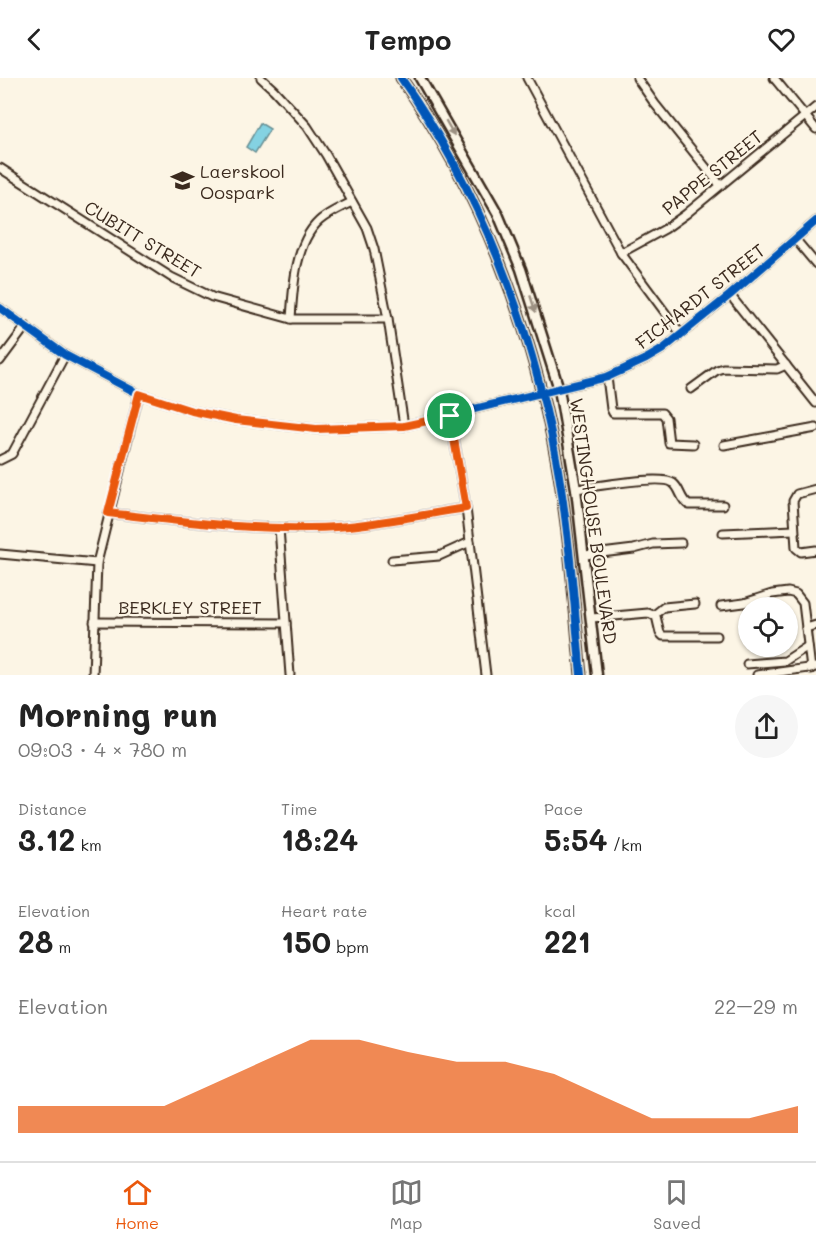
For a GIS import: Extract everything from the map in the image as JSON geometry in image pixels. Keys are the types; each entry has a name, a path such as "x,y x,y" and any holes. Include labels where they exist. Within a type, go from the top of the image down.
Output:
{"street":[{"path":"261,78 307,126 367,228 388,319 404,426"},
{"name":"WESTINGHOUSE BOULEVARD","path":"401,78 449,155 491,242 523,327 541,393 560,485 581,675"},
{"name":"WESTINGHOUSE BOULEVARD","path":"420,78 498,214 521,269 559,388 585,555 597,675"},
{"path":"527,78 621,253 681,334"},
{"path":"637,78 720,185"},
{"path":"774,78 816,129"},
{"name":"PAPPE STREET","path":"621,253 679,219 816,107"},
{"name":"CUBITT STREET","path":"0,168 171,277 212,297 291,319 388,319"},
{"path":"291,319 294,279 307,237 321,219 352,202"},
{"name":"FICHARDT STREET","path":"0,308 65,355 139,394 192,411 285,427 348,429 404,426 607,377 646,359 663,349 730,296 816,221"},
{"path":"796,240 816,264"},
{"path":"730,296 816,403"},
{"path":"0,361 26,326"},
{"path":"0,460 12,454 65,355"},
{"path":"691,389 723,368 777,369 786,365"},
{"path":"607,377 613,413 662,413 666,418 669,443 693,444"},
{"path":"93,675 97,563 139,394"},
{"path":"450,416 466,508 486,675"},
{"path":"724,445 816,428"},
{"path":"576,489 647,480 668,480 673,483 689,505 723,505"},
{"path":"816,489 794,497 794,530 797,551 816,550"},
{"path":"108,513 202,524 279,528 349,526 466,508"},
{"path":"279,528 290,675"},
{"path":"723,533 794,530"},
{"path":"392,560 439,556 470,542"},
{"path":"585,555 634,549 653,544 681,543"},
{"path":"0,554 97,563"},
{"path":"722,606 744,603 772,594 793,592 803,603 808,646 814,668 757,675"},
{"path":"592,618 654,615 664,607 695,604"},
{"path":"654,615 658,619 660,633 663,636 717,636"},
{"name":"BERKLEY STREET","path":"94,622 286,623"},
{"path":"806,628 816,625"},
{"path":"747,664 785,660 808,646"}],"water":[{"path":"260,123 270,129 255,153 246,147"}],"cycle path":[{"path":"401,78 455,166 499,260 517,308 545,408 561,485 581,675"},
{"path":"0,308 65,355 139,394 192,411 236,420 316,429 404,426 607,377 646,359 663,349 730,295 816,221"}],"place":[{"name":"Laerskool Oospark","path":"182,181"}],"route":[{"path":"139,394 192,411 285,427 348,429 404,426 450,416 466,508 349,526 279,528 202,524 108,513 139,394"}]}
